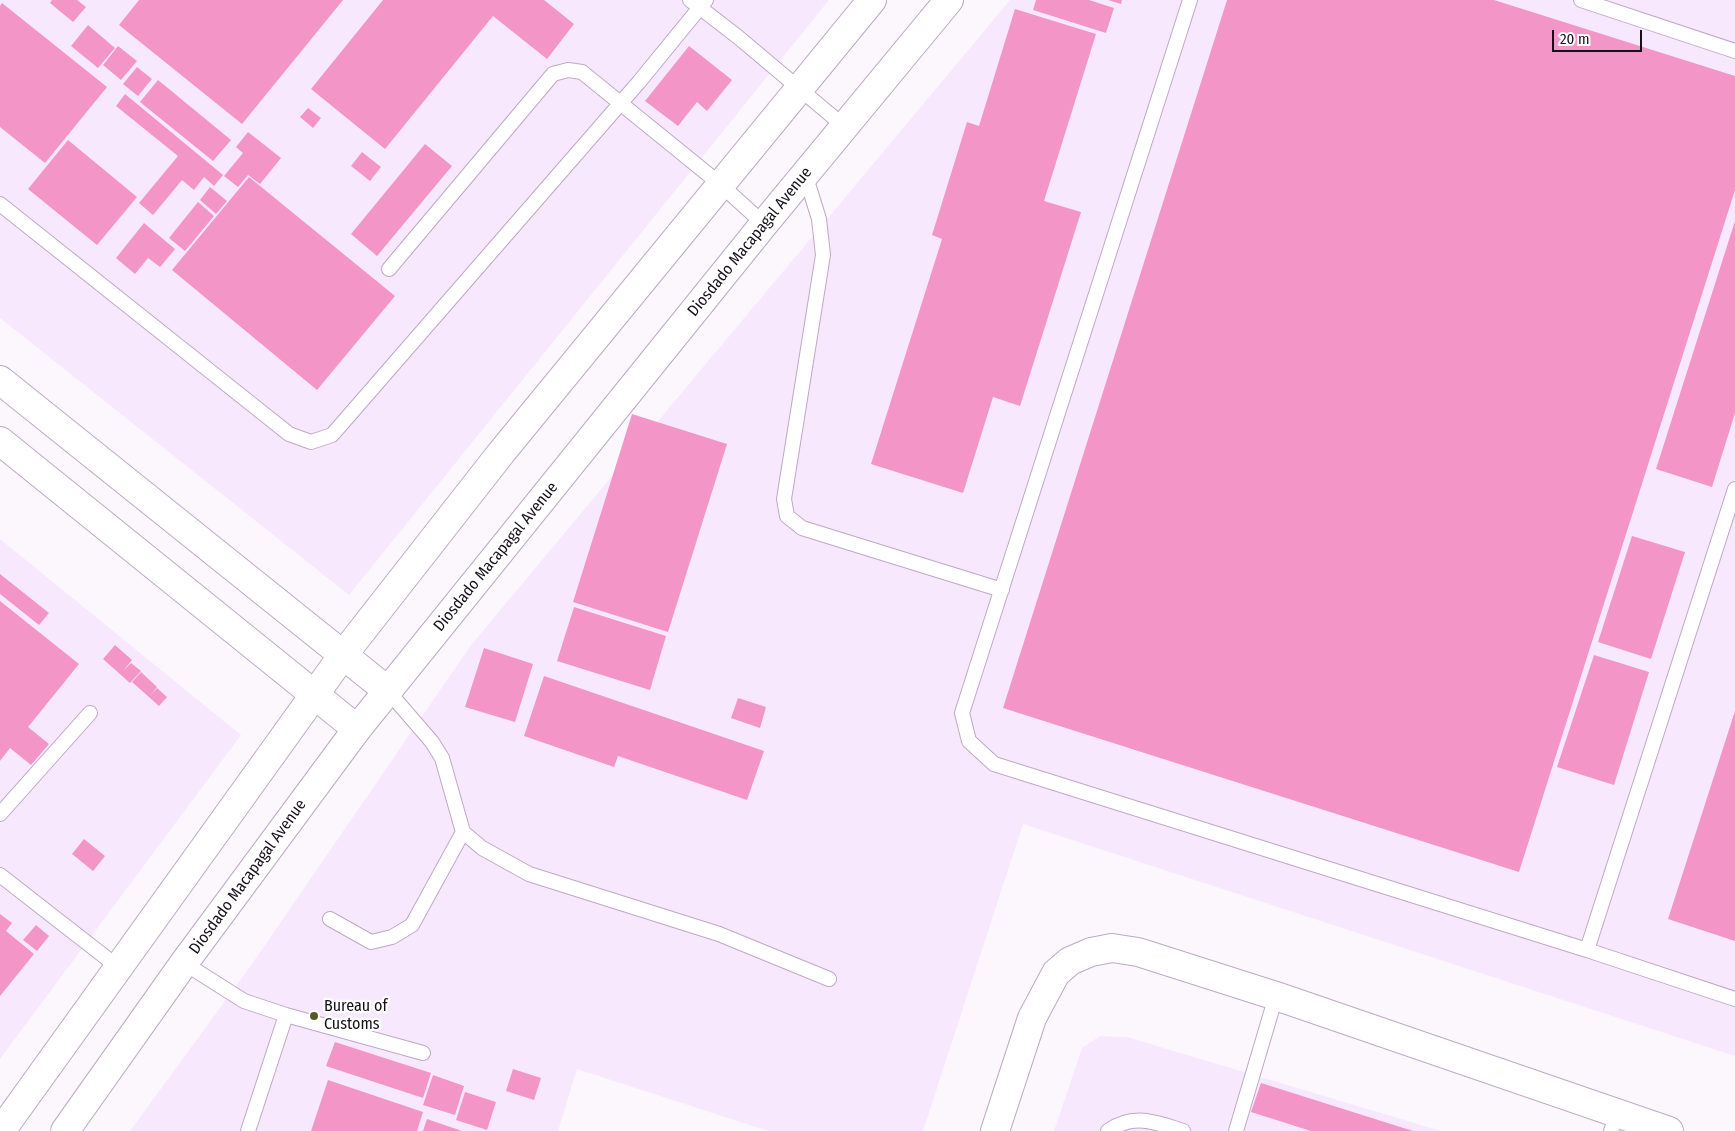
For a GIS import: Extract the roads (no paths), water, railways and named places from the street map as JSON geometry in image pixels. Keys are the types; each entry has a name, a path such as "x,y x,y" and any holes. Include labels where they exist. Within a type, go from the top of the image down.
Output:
{"main road":[{"path":"1,1131 343,655 501,453 872,0"},
{"name":"Diosdado Macapagal Avenue","path":"65,1131 184,964 357,729 764,224 949,0"},
{"path":"0,380 388,691"},
{"path":"0,441 357,729"},
{"path":"994,1131 1032,1018 1056,973 1070,961 1091,952 1112,948 1138,952 1276,996 1614,1122 1669,1131"}],"lane":[{"path":"1190,0 962,713 969,741 994,764 1587,950 1735,999"},
{"path":"1581,0 1735,51"},
{"path":"0,204 289,434 311,442 332,435 619,103 640,82 698,2 845,128"},
{"path":"389,269 553,74 568,70 582,72 720,184 764,224"},
{"path":"805,174 819,219 823,255 784,499 787,516 802,528 1002,590"},
{"path":"1587,950 1735,489"},
{"path":"388,691 432,742 442,758 463,832 482,848 529,874 719,934 829,979"},
{"path":"0,814 90,713"},
{"path":"330,919 371,942 392,937 412,925 463,832"},
{"path":"0,875 118,967"},
{"path":"184,964 244,1000 286,1015 423,1053"},
{"path":"1236,1131 1276,996"},
{"path":"248,1131 286,1015"},
{"path":"1108,1131 1122,1122 1137,1119 1183,1131"}],"place":[{"name":"Bureau of Customs","path":"314,1016"}]}
